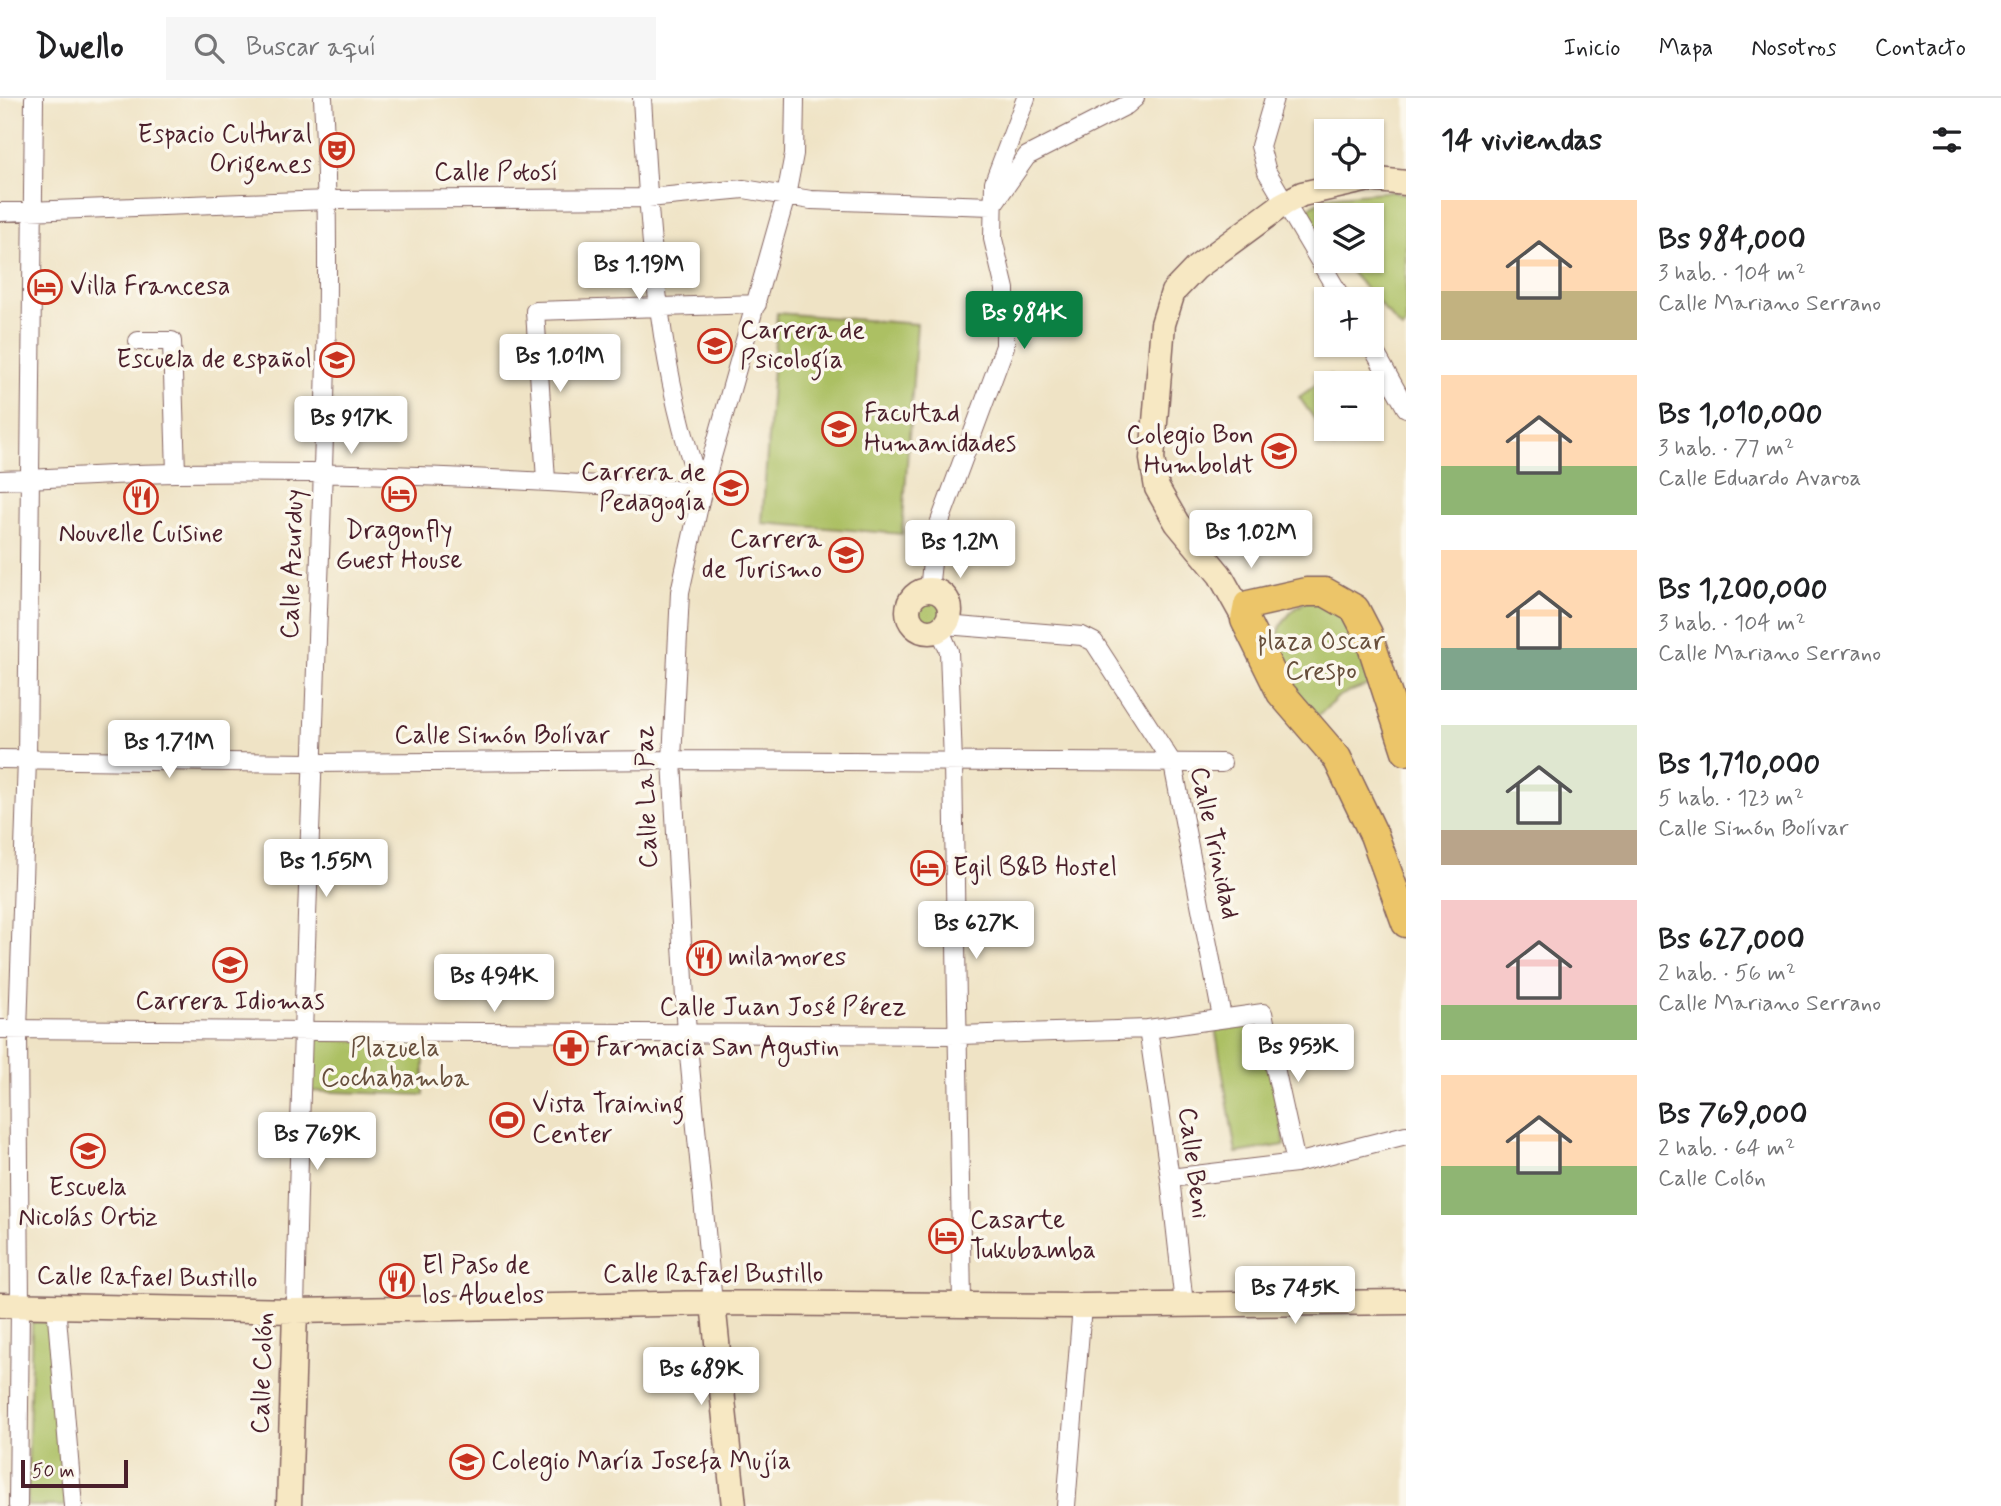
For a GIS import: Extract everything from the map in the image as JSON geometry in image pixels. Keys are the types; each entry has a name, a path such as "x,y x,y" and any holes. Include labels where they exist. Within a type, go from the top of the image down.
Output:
{"main road":[{"path":"1406,183 1369,179 1336,184 1303,194 1283,204 1196,268 1173,292 1163,324 1152,459 1157,488 1177,523 1258,616 1272,674 1281,693 1337,758 1374,835 1406,923"},
{"path":"929,590 947,600 950,613 942,628 927,632 914,626 908,613 911,600 929,590"},
{"path":"1258,616 1306,592 1325,592 1355,610 1367,634 1406,751"},
{"name":"Calle Rafael Bustillo","path":"10,1305 295,1311 713,1304 1082,1306 1406,1302"},
{"name":"Calle La Paz","path":"713,1304 734,1506"},
{"name":"Calle Colón","path":"289,1506 295,1311"}],"street":[{"path":"18,1506 10,1305 9,1029 27,759 34,98"},
{"name":"Calle Azurduy","path":"301,1032 323,474 328,200 323,98"},
{"path":"0,480 176,473 323,474 546,480 702,492 688,456 658,306 642,98"},
{"name":"Calle La Paz","path":"713,1304 687,1035 673,760 680,592 702,492 786,196 794,154 794,98"},
{"path":"929,590 935,536 1005,345 1005,289 993,239 994,182 1026,98"},
{"path":"992,206 1027,156 1127,105 1135,98"},
{"path":"1274,98 1261,146 1267,172 1283,204 1335,287"},
{"name":"Calle Potosí","path":"0,212 328,200 648,198 744,189 811,200 992,206"},
{"path":"546,480 535,311 757,304"},
{"path":"138,341 172,341 176,473"},
{"path":"1378,357 1406,408"},
{"path":"942,628 949,651 953,764 962,1304"},
{"name":"Calle Trinidad","path":"942,628 1082,636 1094,642 1173,764 1222,1017"},
{"name":"Calle Simón Bolívar","path":"0,759 313,763 673,760 953,764 1222,763"},
{"name":"Calle Juan José Pérez","path":"9,1029 959,1035 1148,1030 1222,1017 1264,1013 1296,1163"},
{"name":"Calle Beni","path":"1148,1030 1170,1178 1184,1304"},
{"name":"Calle Colón","path":"295,1311 301,1032"},
{"path":"1170,1178 1296,1163 1406,1135"},
{"path":"56,1305 73,1506"},
{"path":"1066,1506 1082,1306"}],"green space":[{"path":"1392,191 1406,194 1406,325 1402,329 1384,309 1384,287 1364,287 1352,273 1384,273 1384,203 1317,203 1326,197"},
{"path":"1314,205 1314,231 1300,214"},
{"path":"777,313 917,324 902,534 762,523"},
{"path":"1314,386 1314,418 1299,397"},
{"path":"1330,441 1343,441 1334,447"},
{"path":"929,599 938,603 942,612 938,621 929,625 920,621 916,612 920,603"},
{"name":"plaza Oscar Crespo","path":"1310,599 1347,615 1373,683 1339,696 1312,722 1284,674 1278,658 1277,641 1281,626 1292,612"},
{"path":"1262,1022 1285,1145 1236,1153 1215,1027"},
{"name":"Plazuela Cochabamba","path":"424,1035 424,1095 305,1091 308,1037"},
{"path":"32,1322 50,1322 67,1506 27,1506"}],"place":[{"name":"Espacio Cultural Origenes","path":"337,150"},
{"name":"Villa Francesa","path":"45,287"},
{"name":"Carrera de Psicología","path":"715,346"},
{"name":"Escuela de español","path":"337,360"},
{"name":"Facultad Humanidades","path":"839,429"},
{"name":"Colegio Bon Humboldt","path":"1279,451"},
{"name":"Carrera de Pedagogía","path":"731,488"},
{"name":"Dragonfly Guest House","path":"399,494"},
{"name":"Nouvelle Cuisine","path":"141,497"},
{"name":"Carrera de Turismo","path":"846,555"},
{"name":"Egil B&B Hostel","path":"928,868"},
{"name":"milamores","path":"704,958"},
{"name":"Carrera Idiomas","path":"230,965"},
{"name":"Farmacia San Agustin","path":"571,1048"},
{"name":"Vista Training Center","path":"507,1120"},
{"name":"Escuela Nicolás Ortiz","path":"88,1151"},
{"name":"Casarte Tukubamba","path":"946,1236"},
{"name":"El Paso de los Abuelos","path":"397,1281"},
{"name":"Colegio María Josefa Mujía","path":"467,1462"}]}
